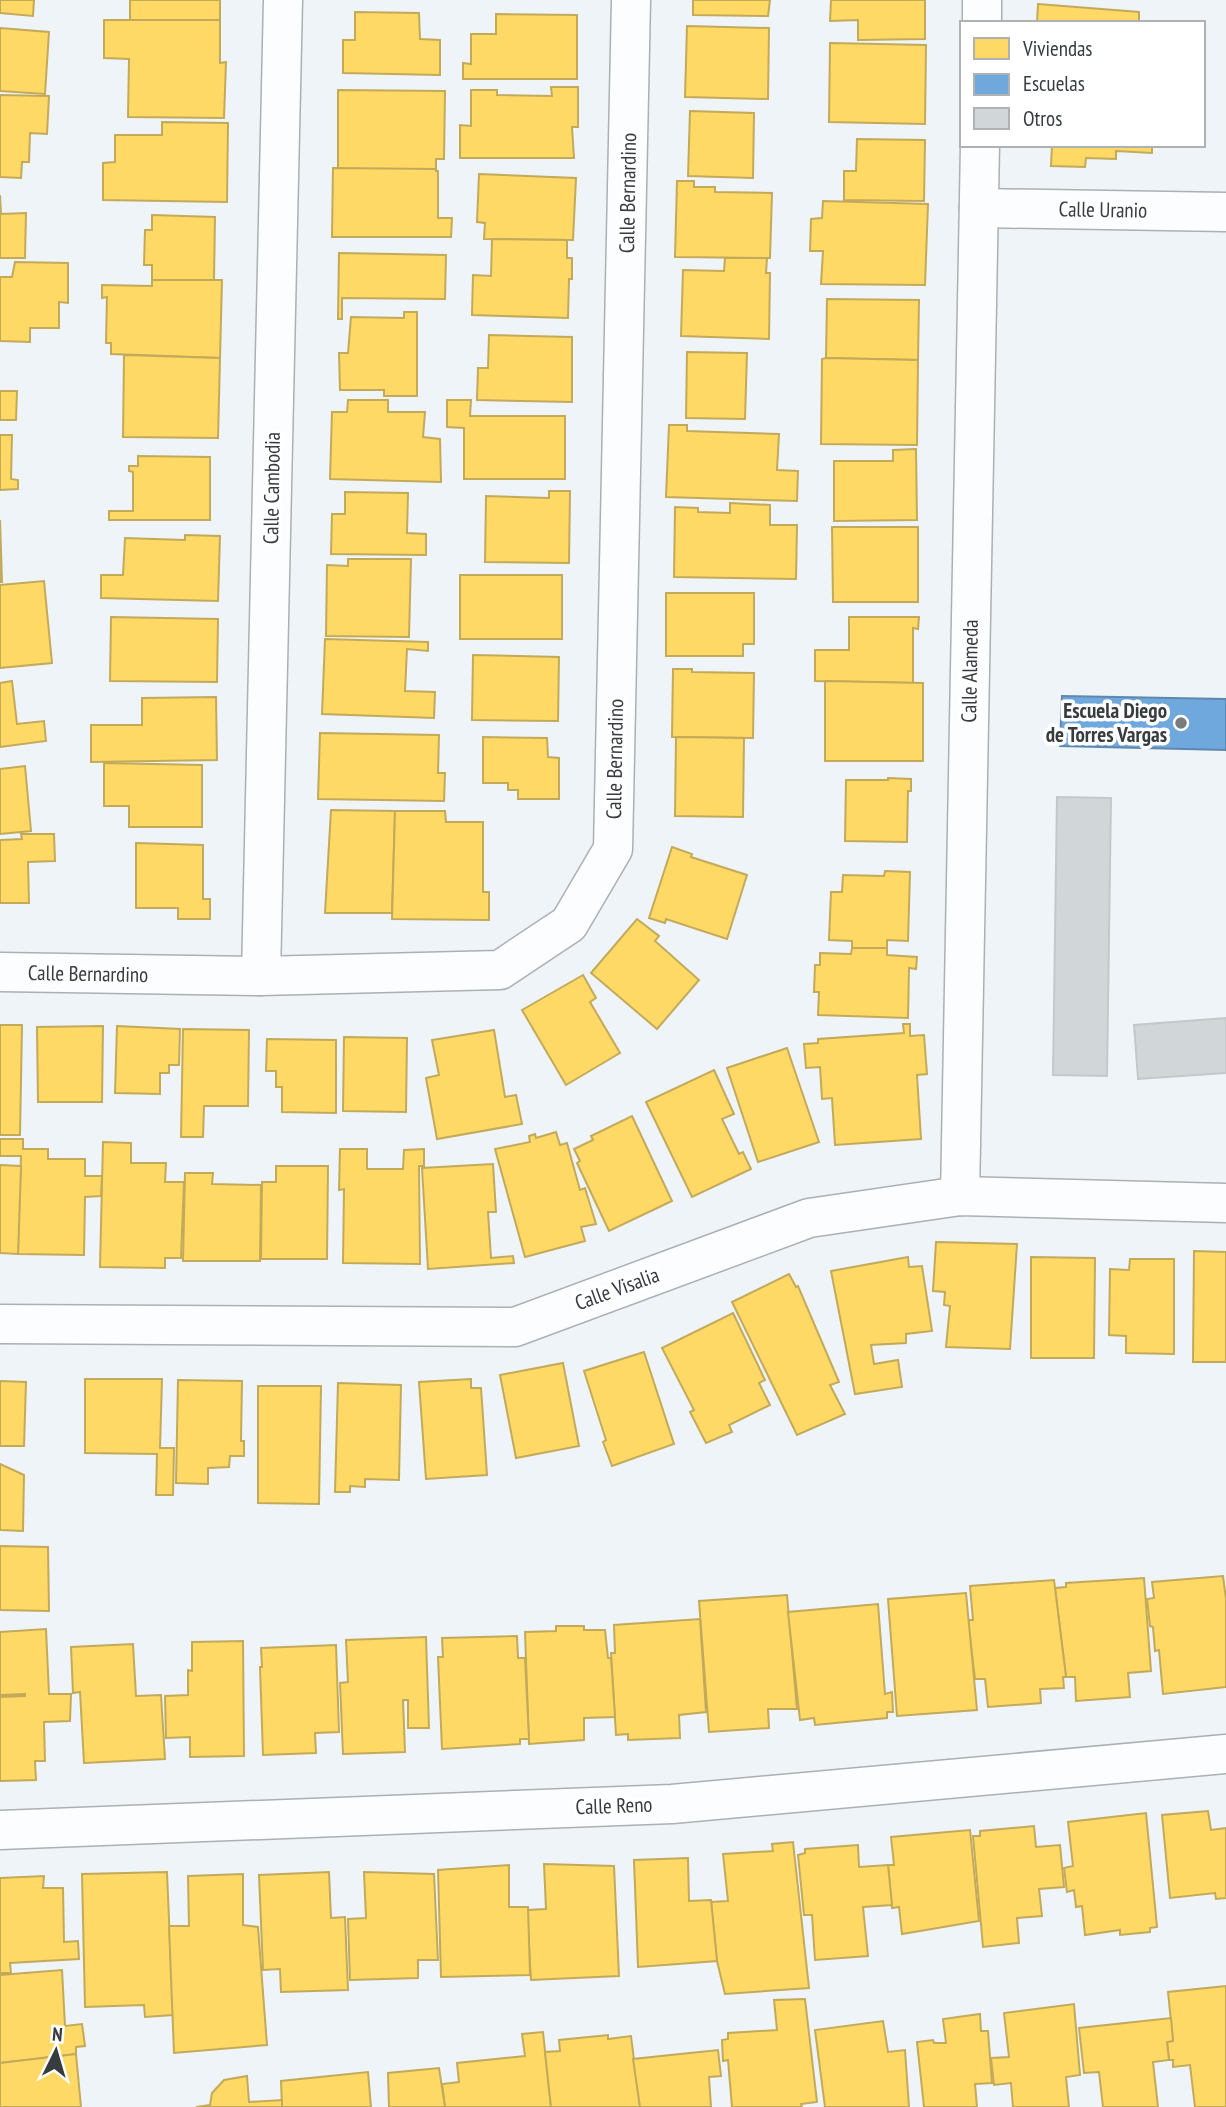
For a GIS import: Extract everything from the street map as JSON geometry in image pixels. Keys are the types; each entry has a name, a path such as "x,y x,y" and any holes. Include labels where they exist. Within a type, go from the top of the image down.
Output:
{"street":[{"name":"Calle Cambodia","path":"261,976 283,0"},
{"name":"Calle Bernardino","path":"0,972 261,976 500,970 569,924 613,849 631,0"},
{"path":"982,0 982,21"},
{"name":"Calle Alameda","path":"960,1196 980,147"},
{"name":"Calle Uranio","path":"979,208 1226,212"},
{"name":"Calle Visalia","path":"0,1324 515,1327 809,1218 960,1196 1226,1203"},
{"name":"Calle Reno","path":"0,1830 672,1804 1226,1754"}],"building: Viviendas":[{"path":"0,0 34,0 33,16 0,13"},
{"path":"130,0 220,0 220,20 130,20"},
{"path":"693,0 770,0 768,16 693,15"},
{"path":"831,0 925,0 925,39 858,40 858,20 830,21"},
{"path":"1038,4 1139,12 1139,21 1037,21"},
{"path":"355,12 419,13 420,39 440,40 440,75 343,73 343,40 355,40"},
{"path":"496,14 577,15 577,79 463,79 463,63 471,64 471,34 496,34"},
{"path":"104,20 220,20 220,63 226,62 224,118 128,117 129,59 104,58"},
{"path":"687,26 769,28 768,99 685,97"},
{"path":"0,28 49,32 45,94 0,91"},
{"path":"830,43 926,45 925,124 829,122"},
{"path":"551,87 578,87 578,127 572,127 574,158 460,158 460,125 471,126 471,90 497,90 497,95 552,96"},
{"path":"338,90 445,91 444,159 436,159 436,169 338,169"},
{"path":"0,95 49,96 47,134 30,133 29,162 22,162 21,178 0,177"},
{"path":"690,111 754,113 753,178 688,176"},
{"path":"162,122 228,123 227,202 103,200 103,163 115,162 115,135 162,135"},
{"path":"857,139 925,140 924,201 844,200 844,171 856,171"},
{"path":"1052,147 1152,147 1152,153 1116,151 1116,159 1086,158 1085,167 1051,166"},
{"path":"333,168 436,169 438,218 452,218 451,237 332,237"},
{"path":"479,174 576,178 573,240 484,239 485,223 477,222"},
{"path":"677,181 694,181 694,187 715,187 715,192 772,193 770,258 675,257"},
{"path":"0,195 1,214 26,213 25,258 0,258"},
{"path":"823,201 928,204 925,285 821,284 823,251 810,251 811,219 822,218"},
{"path":"152,215 215,217 214,280 152,280 152,265 144,265 145,230 152,230"},
{"path":"492,239 567,240 567,258 572,258 568,318 472,315 473,275 491,276"},
{"path":"339,253 446,255 445,299 342,298 342,319 338,319"},
{"path":"725,258 767,258 766,273 770,273 769,339 681,336 683,270 724,271"},
{"path":"15,262 68,263 68,303 59,302 59,328 30,328 30,342 0,341 0,277 12,277"},
{"path":"152,280 222,280 220,358 111,354 111,343 106,343 107,297 102,298 102,285 152,286"},
{"path":"827,299 919,300 918,360 826,358"},
{"path":"404,312 417,312 417,396 384,396 384,390 340,390 339,353 348,353 351,317 404,318"},
{"path":"489,335 572,337 572,402 477,400 478,368 488,368"},
{"path":"687,352 747,353 745,419 686,418"},
{"path":"124,355 220,358 218,438 123,437"},
{"path":"822,359 918,360 917,445 821,444"},
{"path":"0,391 17,391 16,420 0,420"},
{"path":"348,400 388,400 388,412 425,412 423,437 440,439 441,482 330,479 332,412 347,412"},
{"path":"447,400 471,400 470,416 565,416 565,479 464,479 464,428 447,427"},
{"path":"669,425 687,425 687,431 779,434 777,470 798,471 797,501 666,497"},
{"path":"0,435 12,435 11,479 18,480 18,489 0,490"},
{"path":"916,449 917,520 834,521 834,461 893,461 893,450"},
{"path":"138,456 210,457 210,520 109,520 109,511 133,511 133,472 129,471 129,466 138,466"},
{"path":"549,491 570,491 569,563 485,562 486,496 549,498"},
{"path":"345,492 408,493 407,533 426,534 426,555 331,554 332,514 345,514"},
{"path":"730,503 770,505 770,525 797,525 796,579 674,577 675,507 698,508 698,512 730,513"},
{"path":"0,520 2,582 0,582"},
{"path":"832,527 918,527 918,602 833,602"},
{"path":"185,535 220,536 218,601 101,598 101,575 123,575 125,538 185,540"},
{"path":"348,559 411,559 409,637 326,636 327,565 348,566"},
{"path":"460,575 562,575 562,639 460,639"},
{"path":"44,581 52,663 0,668 0,585"},
{"path":"666,593 754,593 754,644 743,644 743,656 666,656"},
{"path":"111,617 218,619 217,682 110,681"},
{"path":"849,617 919,617 918,629 913,628 913,683 815,681 815,650 849,650"},
{"path":"325,639 428,642 428,651 407,649 405,691 435,692 434,718 322,714"},
{"path":"473,655 559,657 558,721 472,720"},
{"path":"673,669 754,673 753,738 672,737"},
{"path":"12,681 17,724 44,721 46,741 0,747 0,683"},
{"path":"825,681 923,683 923,761 825,761"},
{"path":"216,697 217,760 91,762 91,725 142,725 142,698"},
{"path":"320,733 439,735 438,773 445,773 444,801 318,799"},
{"path":"483,737 547,738 548,757 559,758 559,799 518,799 518,790 508,790 508,783 483,783"},
{"path":"676,737 744,738 743,817 675,816"},
{"path":"104,763 202,765 202,827 129,827 129,806 104,806"},
{"path":"25,766 31,831 0,834 0,769"},
{"path":"911,779 911,791 908,791 907,842 845,841 846,780"},
{"path":"331,810 395,811 392,913 325,913"},
{"path":"395,811 445,811 446,822 483,822 483,892 489,892 489,920 392,919"},
{"path":"21,834 54,834 55,861 28,862 29,903 0,903 0,840 22,839"},
{"path":"136,843 203,845 203,899 210,899 210,919 178,919 178,908 136,908"},
{"path":"672,847 692,854 691,857 747,875 727,939 666,919 665,923 649,918"},
{"path":"885,871 910,872 908,941 887,940 887,948 852,948 852,941 829,940 831,892 842,892 843,875 884,876"},
{"path":"637,919 659,936 655,941 699,980 657,1029 591,973"},
{"path":"852,948 887,948 887,955 917,957 916,969 909,968 908,1018 818,1015 819,992 814,992 815,965 820,965 820,953 851,954"},
{"path":"583,975 596,998 590,1002 620,1053 566,1085 522,1010"},
{"path":"903,1024 910,1024 910,1036 924,1035 927,1074 917,1075 921,1139 835,1145 832,1098 822,1099 820,1067 806,1068 804,1044 818,1043 818,1039 904,1033"},
{"path":"0,1025 22,1025 20,1135 0,1135"},
{"path":"103,1026 102,1102 38,1102 37,1027"},
{"path":"117,1026 180,1029 179,1065 169,1065 169,1073 160,1073 160,1094 115,1093"},
{"path":"183,1029 249,1030 248,1106 204,1106 203,1137 181,1137"},
{"path":"494,1030 505,1097 516,1095 522,1124 437,1139 426,1078 439,1075 432,1040"},
{"path":"344,1037 407,1038 406,1112 343,1111"},
{"path":"267,1039 336,1040 336,1113 282,1112 282,1087 276,1087 276,1071 266,1071"},
{"path":"787,1048 819,1142 758,1162 727,1068"},
{"path":"714,1070 734,1114 722,1119 739,1154 743,1152 751,1169 692,1197 646,1102"},
{"path":"632,1116 672,1201 609,1231 577,1163 580,1161 574,1149 593,1140 591,1136"},
{"path":"556,1132 560,1145 567,1143 580,1190 585,1188 596,1224 581,1227 585,1241 525,1257 495,1149 530,1142 529,1136 535,1134 536,1138"},
{"path":"0,1139 23,1139 23,1149 48,1149 48,1159 85,1159 85,1176 102,1176 101,1196 85,1197 84,1255 18,1254 21,1156 0,1156"},
{"path":"103,1142 131,1143 131,1163 166,1163 165,1182 184,1182 181,1258 165,1258 165,1268 100,1267"},
{"path":"340,1149 367,1149 367,1169 403,1169 404,1150 424,1149 424,1166 419,1166 420,1264 343,1263 344,1189 339,1190"},
{"path":"493,1164 496,1212 488,1212 491,1258 513,1256 514,1263 428,1269 422,1168"},
{"path":"0,1165 21,1166 18,1254 0,1253"},
{"path":"276,1166 328,1166 327,1259 261,1259 262,1182 276,1182"},
{"path":"185,1173 213,1173 212,1184 261,1185 260,1261 183,1261"},
{"path":"936,1242 1017,1244 1010,1349 946,1347 950,1306 944,1305 945,1292 933,1291"},
{"path":"1194,1251 1226,1252 1226,1362 1193,1362"},
{"path":"908,1257 909,1267 922,1266 932,1331 906,1334 906,1343 871,1345 874,1364 898,1360 902,1387 855,1394 831,1271"},
{"path":"1031,1257 1095,1258 1094,1358 1031,1358"},
{"path":"1130,1259 1174,1259 1174,1354 1126,1353 1126,1336 1109,1335 1110,1269 1129,1270"},
{"path":"789,1274 796,1287 798,1286 839,1382 830,1385 845,1414 797,1435 732,1302"},
{"path":"733,1313 765,1380 759,1383 770,1405 729,1425 732,1432 706,1443 690,1412 694,1410 662,1348"},
{"path":"644,1352 674,1444 612,1466 584,1371"},
{"path":"563,1363 579,1446 516,1458 500,1375"},
{"path":"85,1379 162,1379 160,1448 174,1448 173,1495 156,1495 157,1454 85,1453"},
{"path":"471,1379 471,1388 481,1388 487,1475 426,1479 419,1382"},
{"path":"178,1380 242,1381 241,1441 244,1441 244,1456 230,1456 229,1467 208,1468 208,1484 176,1483"},
{"path":"0,1381 26,1382 24,1446 0,1446"},
{"path":"338,1383 401,1385 399,1480 365,1479 365,1487 350,1486 350,1492 335,1492"},
{"path":"258,1386 321,1386 319,1504 258,1503"},
{"path":"0,1464 24,1475 23,1531 0,1530"},
{"path":"0,1546 48,1547 49,1611 0,1610"},
{"path":"1223,1576 1226,1599 1226,1687 1163,1694 1159,1650 1155,1651 1147,1599 1154,1598 1152,1582"},
{"path":"1144,1578 1151,1671 1128,1673 1130,1697 1076,1701 1075,1677 1066,1677 1055,1588 1066,1587 1066,1583"},
{"path":"1054,1580 1066,1677 1063,1677 1064,1688 1040,1689 1041,1703 988,1707 985,1679 975,1679 968,1620 973,1620 970,1586"},
{"path":"966,1593 977,1710 897,1716 888,1599"},
{"path":"787,1595 797,1709 768,1709 769,1728 709,1732 699,1601"},
{"path":"878,1604 885,1694 892,1692 893,1712 887,1712 887,1718 815,1725 814,1718 800,1720 788,1612"},
{"path":"700,1619 706,1712 679,1715 680,1738 628,1740 628,1734 616,1735 611,1653 615,1653 614,1625"},
{"path":"556,1626 584,1626 584,1630 605,1630 608,1658 611,1658 615,1717 584,1718 584,1740 529,1744 525,1632 556,1631"},
{"path":"46,1629 49,1694 71,1694 70,1721 44,1722 45,1761 35,1761 36,1780 0,1781 0,1697 25,1694 0,1695 0,1632"},
{"path":"517,1636 518,1658 525,1658 529,1739 520,1739 520,1744 442,1749 438,1657 443,1657 442,1638"},
{"path":"426,1637 429,1728 408,1728 408,1700 403,1700 405,1752 343,1754 340,1683 348,1682 346,1640"},
{"path":"243,1641 244,1756 190,1757 190,1737 166,1738 165,1696 188,1695 188,1670 192,1671 192,1642"},
{"path":"133,1644 136,1696 161,1695 165,1759 84,1763 80,1692 73,1693 71,1647"},
{"path":"336,1645 339,1732 315,1733 316,1753 263,1755 261,1648"},
{"path":"1208,1811 1211,1830 1226,1828 1226,1898 1216,1899 1215,1893 1170,1898 1162,1815"},
{"path":"1146,1813 1157,1927 1150,1928 1150,1932 1120,1935 1120,1930 1085,1935 1082,1906 1076,1907 1074,1890 1067,1892 1064,1868 1073,1866 1068,1822"},
{"path":"1034,1826 1036,1847 1060,1845 1064,1887 1039,1889 1042,1916 1017,1918 1019,1943 983,1947 973,1836 980,1836 980,1831"},
{"path":"970,1830 979,1921 902,1934 899,1907 892,1908 888,1865 894,1865 891,1837"},
{"path":"793,1842 809,1988 725,1994 717,1961 711,1902 728,1901 723,1854 773,1851 772,1844"},
{"path":"858,1845 859,1867 888,1865 892,1905 863,1907 868,1956 815,1960 812,1915 804,1915 798,1855 805,1853 805,1849"},
{"path":"688,1858 689,1901 711,1900 717,1961 638,1967 634,1860"},
{"path":"544,1864 614,1866 619,1976 531,1980 527,1910 546,1909"},
{"path":"509,1865 509,1907 528,1907 530,1975 441,1977 438,1870"},
{"path":"167,1872 173,2015 145,2017 144,2005 85,2007 82,1874"},
{"path":"329,1872 331,1918 345,1917 348,1990 281,1992 280,1969 263,1970 259,1875"},
{"path":"364,1872 434,1874 438,1960 418,1960 418,1978 350,1980 348,1919 366,1918"},
{"path":"243,1874 243,1925 258,1927 267,2045 174,2053 169,1926 189,1926 188,1876"},
{"path":"44,1876 43,1888 63,1888 64,1942 78,1941 79,1959 10,1963 11,1973 0,1973 0,1878"},
{"path":"62,1970 65,2026 82,2024 85,2046 76,2047 76,2054 0,2063 0,1975"},
{"path":"1226,1986 1226,2107 1195,2107 1190,2065 1173,2067 1173,2060 1169,2060 1167,2042 1173,2041 1168,1992"},
{"path":"805,1999 817,2102 801,2104 802,2107 732,2107 728,2060 723,2061 722,2040 728,2039 728,2033 777,2030 774,2000"},
{"path":"1074,2004 1080,2075 1066,2077 1069,2107 1013,2107 1011,2083 994,2085 991,2058 1009,2057 1004,2013"},
{"path":"980,2014 981,2031 988,2031 992,2083 975,2084 977,2107 924,2107 917,2042 933,2040 934,2043 946,2043 943,2019"},
{"path":"1171,2018 1173,2041 1167,2042 1169,2060 1153,2062 1158,2107 1103,2107 1099,2072 1084,2073 1079,2028"},
{"path":"883,2021 888,2052 905,2050 909,2107 825,2107 815,2030"},
{"path":"543,2032 551,2107 445,2107 442,2084 459,2082 457,2063 525,2056 522,2034"},
{"path":"608,2035 608,2039 631,2036 640,2107 551,2107 545,2052 560,2051 559,2040"},
{"path":"718,2050 721,2076 709,2077 711,2107 640,2107 633,2059"},
{"path":"76,2054 81,2107 0,2107 0,2063"},
{"path":"439,2068 445,2107 389,2107 388,2073"},
{"path":"368,2072 371,2107 282,2107 281,2081"},
{"path":"247,2076 249,2102 282,2100 282,2107 196,2107 210,2105 212,2093 224,2080"}],"building: Escuelas":[{"path":"1062,696 1226,699 1226,750 1060,746"}],"building: Otros":[{"path":"1057,797 1111,798 1107,1076 1053,1075"},
{"path":"1226,1018 1226,1073 1138,1079 1134,1025"}],"place":[{"name":"Escuela Diego de Torres Vargas","path":"1181,723"}]}
